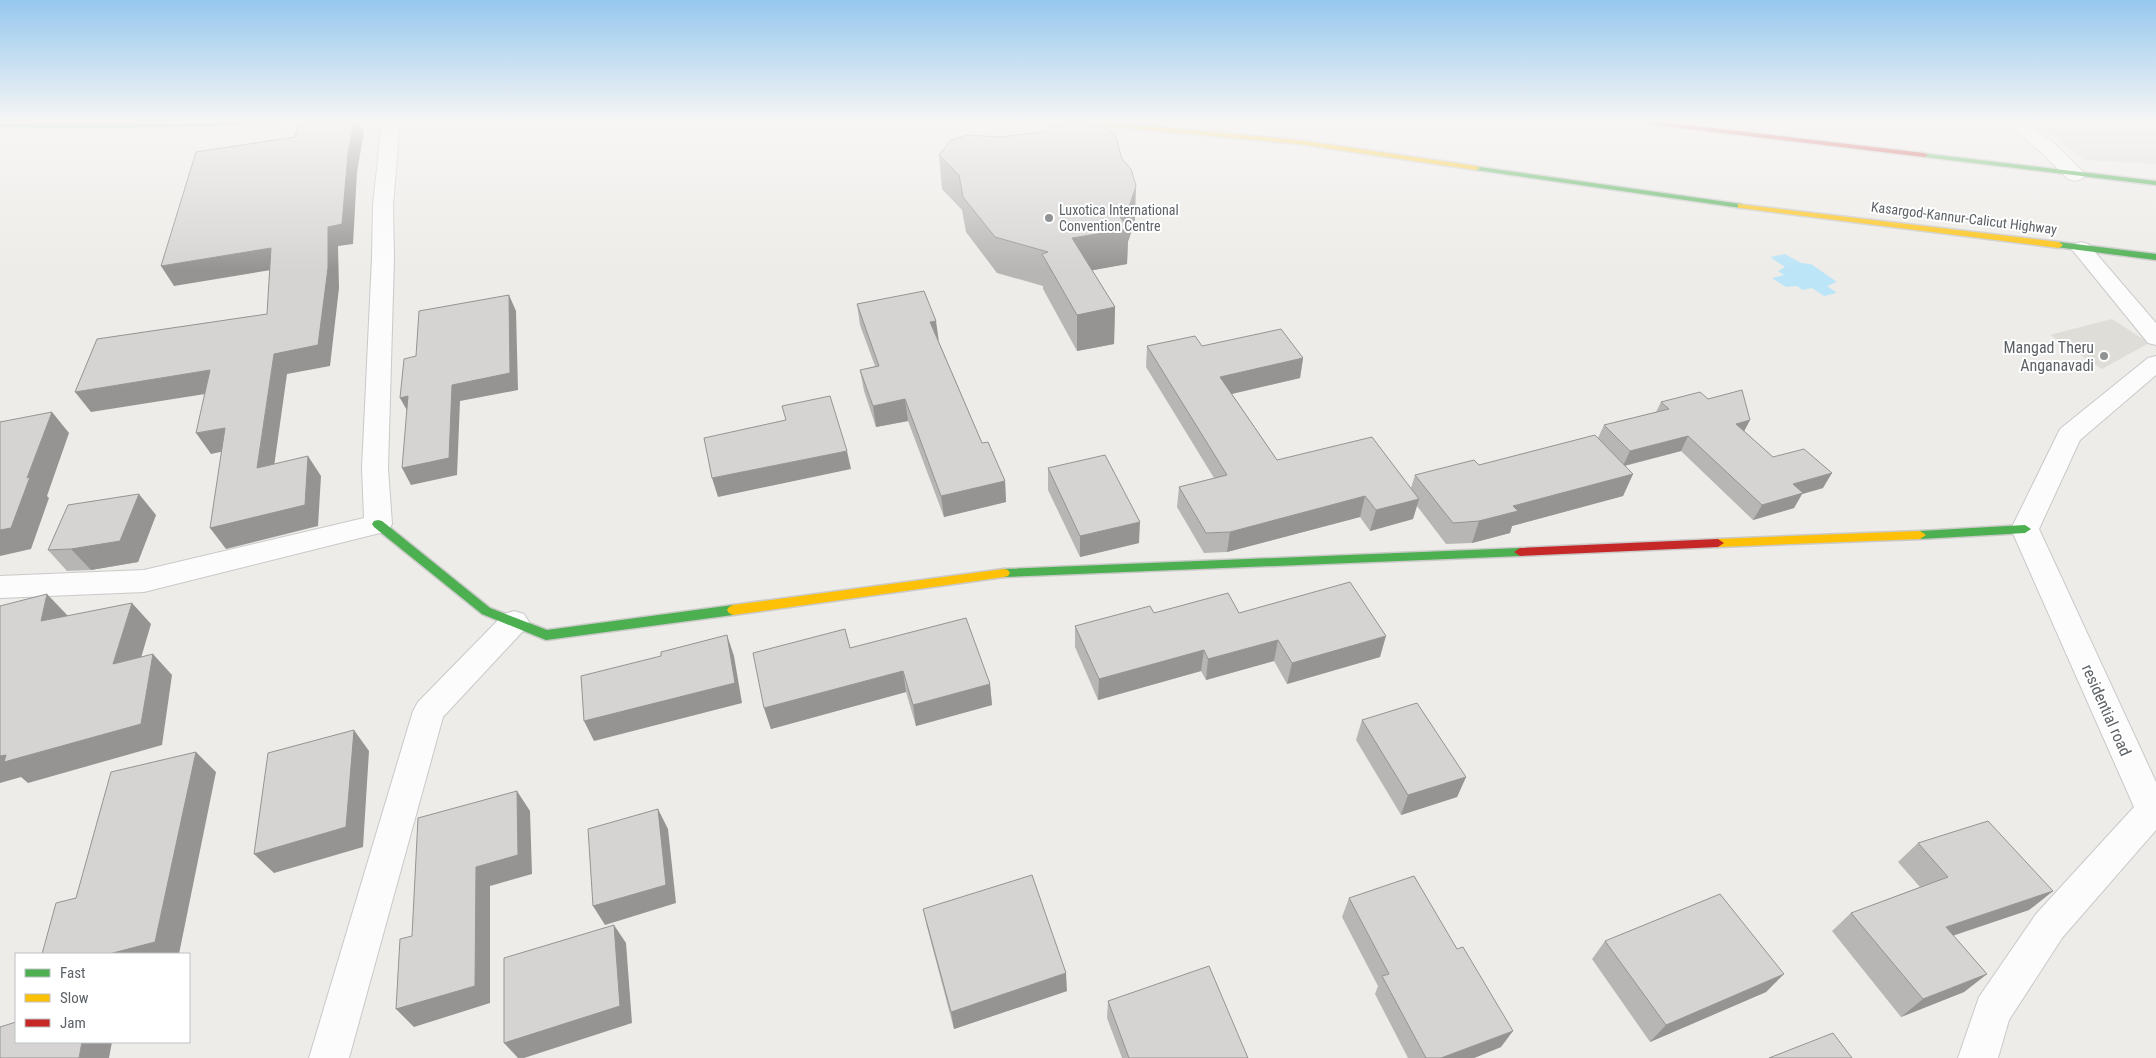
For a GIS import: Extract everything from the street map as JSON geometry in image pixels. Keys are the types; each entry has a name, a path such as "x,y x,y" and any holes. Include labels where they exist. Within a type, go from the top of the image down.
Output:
{"main road":[{"name":"Kasargod-Kannur-Calicut Highway","path":"1496,171 1696,201 2156,257"},
{"path":"2046,171 2156,183"},
{"path":"378,524 486,611 546,635 1012,572 1362,560 1716,543 1892,537 2025,529"}],"street":[{"path":"0,587 144,582 378,524 375,468 383,258 383,205 386,171"},
{"path":"2071,171 2075,175"},
{"path":"2081,248 2156,338"},
{"path":"2025,529 2069,435 2156,363"},
{"name":"residential road","path":"1978,1058 1993,1011 2049,926 2154,810 2025,529"},
{"path":"329,1058 429,711 514,622"}],"shaded area":[{"name":"Mangad Theru Anganavadi","path":"2112,319 2149,343 2102,369 2050,335"}],"water":[{"path":"1785,254 1801,263 1811,264 1837,282 1827,286 1837,293 1824,296 1812,288 1803,290 1797,286 1786,287 1772,278 1784,275 1778,271 1785,267 1770,257"}],"building":[{"path":"190,171 346,171 342,224 328,227 328,268 318,345 274,354 257,468 308,456 305,505 210,528 225,428 196,433 210,370 75,392 97,339 267,314 271,248 161,266"},
{"name":"Luxotica International Convention Centre","path":"955,171 1132,171 1136,186 1130,204 1120,217 1128,229 1072,238 1115,307 1077,315 1042,254 1048,252 995,237 963,197 959,175"},
{"path":"924,291 936,321 930,322 982,443 988,442 1005,481 941,496 905,399 873,406 860,370 879,366 857,304"},
{"path":"509,295 510,373 452,385 449,458 402,468 408,396 400,398 404,359 416,356 419,311"},
{"path":"1281,329 1303,358 1220,377 1277,460 1372,437 1419,499 1376,510 1365,496 1230,532 1206,533 1179,487 1227,475 1147,346 1195,336 1202,346"},
{"path":"1742,390 1750,420 1736,424 1773,457 1804,449 1832,473 1793,484 1803,493 1762,505 1688,436 1630,451 1604,425 1669,409 1661,402 1700,392 1708,399"},
{"path":"830,396 847,451 712,478 704,438 786,420 782,406"},
{"path":"52,412 27,478 30,477 11,528 0,530 0,422"},
{"path":"1595,435 1633,474 1513,506 1518,511 1479,521 1453,523 1415,475 1474,460 1479,465"},
{"path":"1105,455 1140,522 1080,536 1048,468"},
{"path":"139,494 120,541 71,549 48,550 68,505"},
{"path":"1350,582 1386,636 1292,663 1278,640 1208,659 1204,650 1099,679 1075,626 1150,606 1154,613 1228,593 1239,613"},
{"path":"47,594 41,621 132,603 113,664 153,654 141,724 4,762 6,755 0,756 0,606"},
{"path":"966,618 990,684 913,705 903,671 764,708 753,653 845,629 850,648"},
{"path":"727,635 735,683 584,721 581,676 661,656 661,652"},
{"path":"1417,703 1466,777 1408,795 1362,720"},
{"path":"354,730 346,827 254,854 268,753"},
{"path":"196,752 155,942 113,953 42,953 56,903 76,898 111,772"},
{"path":"517,791 518,855 476,867 475,986 396,1009 400,939 412,936 418,818"},
{"path":"658,809 666,885 593,906 588,829"},
{"path":"1988,821 2053,891 1946,927 1987,974 1923,999 1851,913 1948,877 1918,843"},
{"path":"1032,875 1066,973 951,1012 923,909"},
{"path":"1414,876 1457,949 1463,947 1513,1031 1441,1058 1426,1058 1382,976 1389,974 1349,898"},
{"path":"1720,894 1784,974 1666,1025 1605,941"},
{"path":"614,925 620,1006 504,1043 504,958"},
{"path":"1209,966 1248,1058 1129,1058 1108,1001"},
{"path":"15,1022 15,1043 82,1043 79,1058 0,1058 0,1027"},
{"path":"1833,1033 1852,1058 1769,1058"}],"traffic: fast":[{"path":"1500,171 1741,206"},
{"path":"2060,171 2156,183"},
{"path":"2059,245 2156,257"},
{"path":"378,524 486,611 546,635 733,610"},
{"path":"1920,535 2025,529"},
{"path":"1004,573 1520,552"}],"traffic: slow":[{"path":"1741,206 2059,245"},
{"path":"1718,543 1920,535"},
{"path":"733,610 1004,573"}],"traffic: jam":[{"path":"1520,552 1718,543"}],"place":[{"name":"Luxotica International Convention Centre","path":"1049,218"},
{"name":"Mangad Theru Anganavadi","path":"2104,356"}]}
